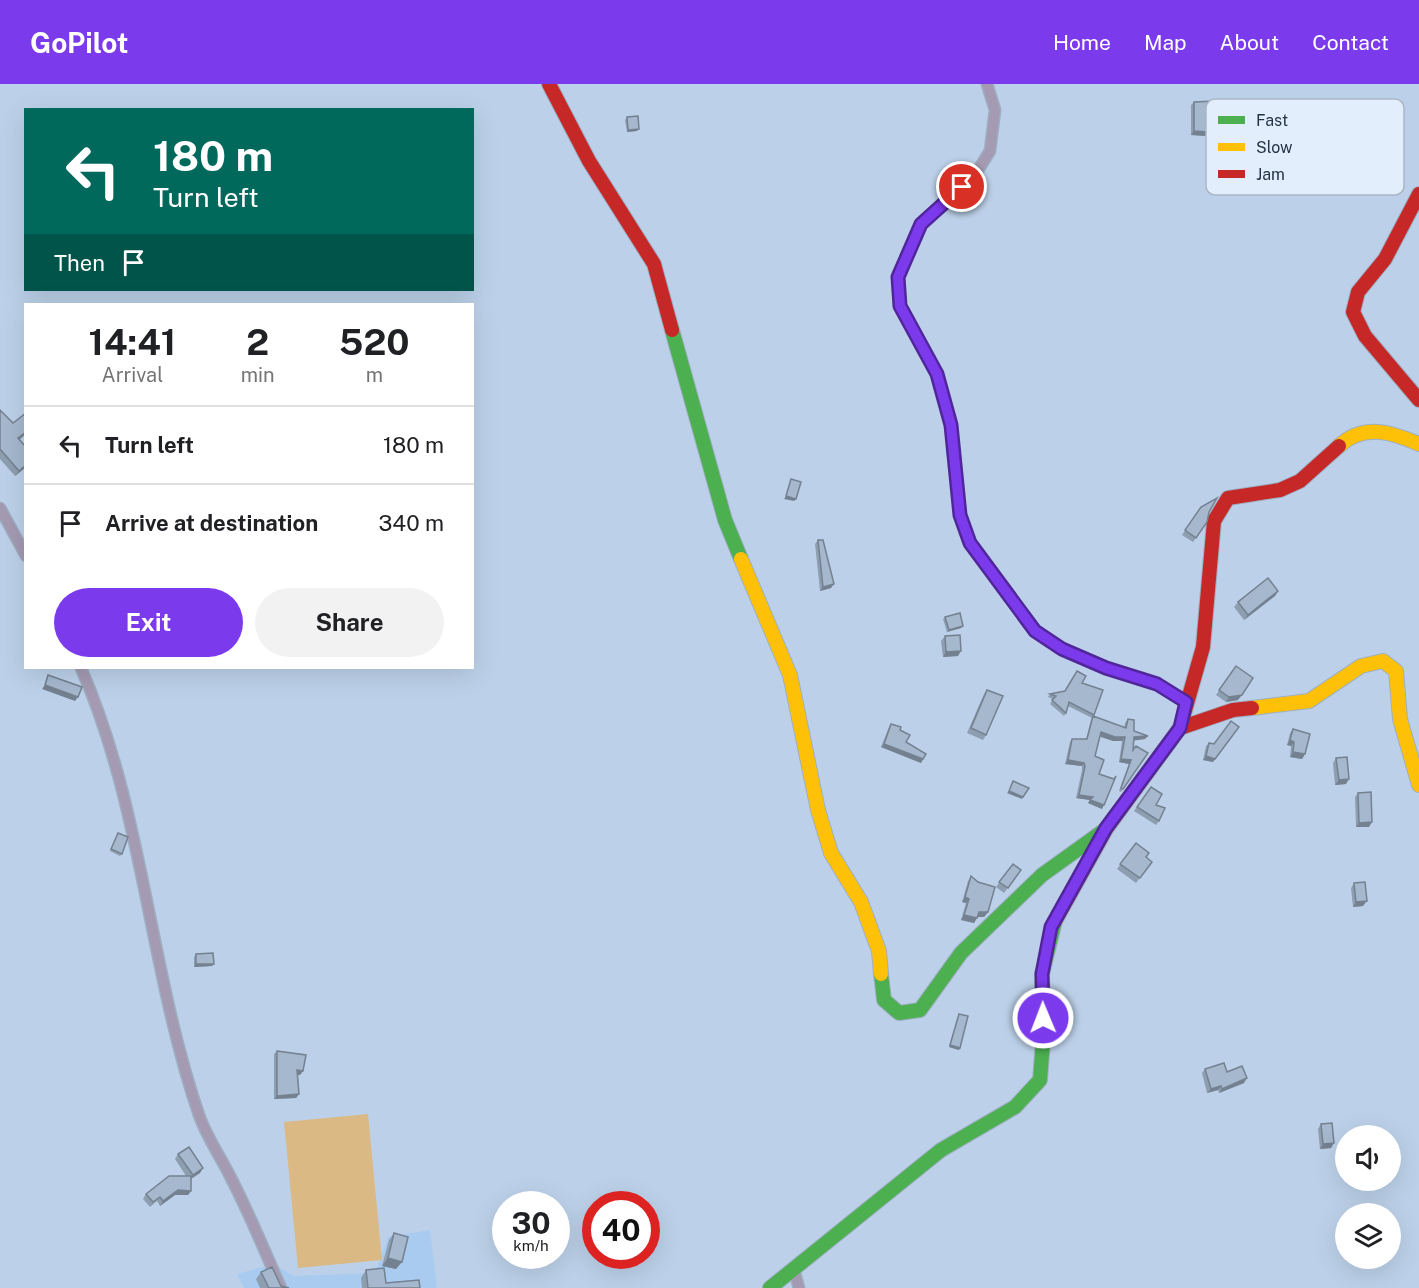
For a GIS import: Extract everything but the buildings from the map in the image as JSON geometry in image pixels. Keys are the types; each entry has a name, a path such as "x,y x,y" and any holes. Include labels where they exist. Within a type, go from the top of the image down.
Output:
{"street":[{"path":"549,84 590,161 654,264 726,519 790,675 818,810 831,853 861,902 879,951 884,1000 899,1013 920,1010 961,953 1042,875 1106,828"},
{"path":"987,84 995,110 990,151 975,175 921,224 898,277 900,306 937,374 951,425 960,515 970,543 1035,631 1062,649 1106,668 1157,684 1186,702"},
{"path":"1419,195 1385,259 1358,292 1353,312 1365,336 1419,400"},
{"path":"771,1288 941,1150 1015,1107 1040,1080 1043,1041 1042,974 1051,927 1106,828 1180,728 1203,647 1214,521 1228,498 1280,490 1300,481 1350,436 1389,431 1419,444"},
{"path":"0,508 24,552"},
{"path":"1180,728 1233,710 1309,701 1361,666 1383,661 1396,670 1400,719 1419,785"},
{"path":"81,669 93,694 119,777 159,964 200,1117 233,1182 281,1288"},
{"path":"794,1270 799,1288"}],"shaded area":[{"path":"368,1114 382,1260 298,1268 284,1122"},
{"path":"430,1230 437,1288 244,1288 237,1274 273,1264 294,1276 375,1273 388,1237"}],"traffic: fast":[{"path":"672,330 725,520 741,559"},
{"path":"881,974 884,1000 899,1013 920,1010 961,953 1042,875 1106,829"},
{"path":"770,1288 941,1150 1015,1107 1040,1080 1043,1041 1042,974 1055,921"}],"traffic: slow":[{"path":"1339,446 1358,434 1368,432 1388,433 1419,444"},
{"path":"741,559 790,675 818,810 831,853 861,902 879,951 881,974"},
{"path":"1252,708 1309,701 1361,666 1383,661 1396,671 1400,719 1419,785"}],"traffic: jam":[{"path":"549,84 589,161 654,264 672,330"},
{"path":"1419,194 1385,259 1358,292 1353,312 1365,336 1419,400"},
{"path":"1180,728 1203,647 1214,521 1228,498 1280,490 1300,481 1339,446"},
{"path":"1055,921 1106,829 1180,728 1233,710 1252,708"}],"route":[{"path":"962,187 921,224 898,277 900,306 937,374 951,425 960,515 970,543 1035,631 1062,649 1106,668 1157,684 1186,702 1180,728 1106,828 1051,927 1042,974 1043,1018"}]}
